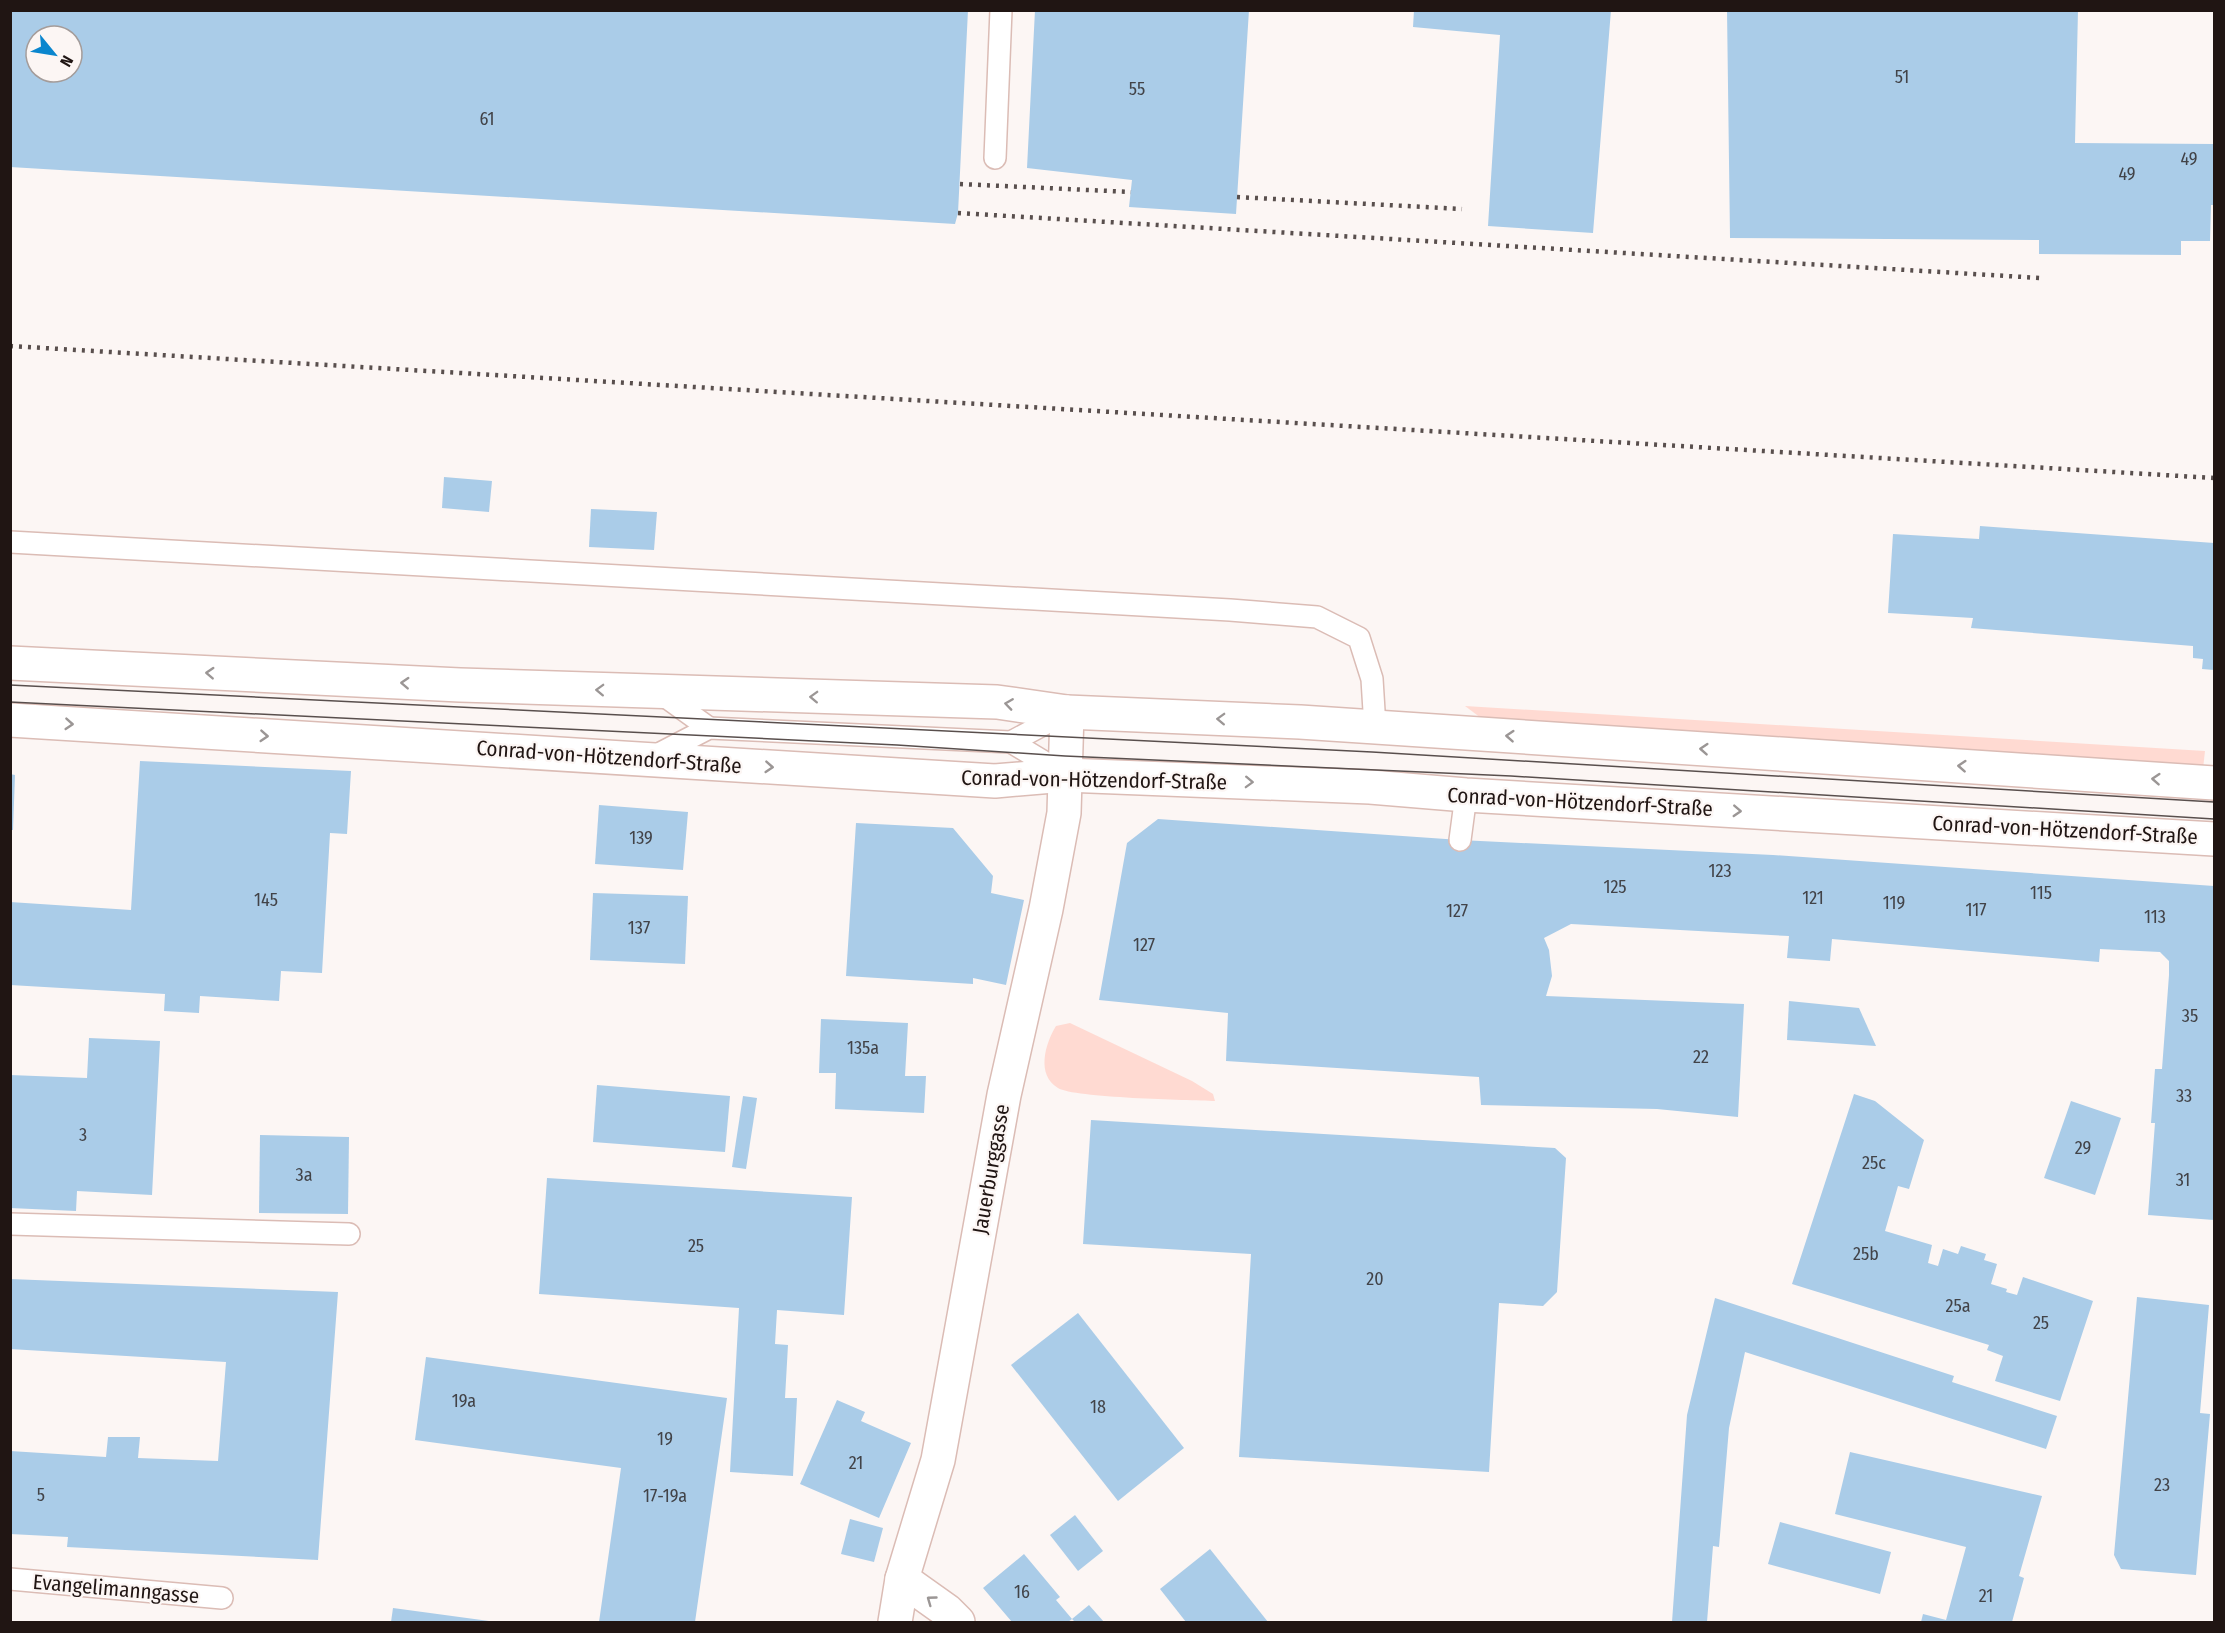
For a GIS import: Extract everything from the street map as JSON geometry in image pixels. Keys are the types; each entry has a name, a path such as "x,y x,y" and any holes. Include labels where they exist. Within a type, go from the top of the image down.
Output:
{"main road":[{"path":"10,663 460,685 997,702 1067,712 1374,727 2214,783"},
{"name":"Jauerburggasse","path":"895,1623 902,1579 938,1460 1004,1095 1052,877 1064,813 1067,712"},
{"name":"Conrad-von-Hötzendorf-Straße","path":"10,720 995,781 1065,775 1370,787 1466,795 2214,839"},
{"path":"902,1579 947,1611 958,1623"}],"lane":[{"path":"995,158 1001,10"},
{"path":"10,542 1218,609 1317,617 1359,638 1372,679 1374,727"},
{"path":"658,692 710,728"},
{"path":"1011,742 1067,712"},
{"path":"648,759 710,728 1011,742 1065,775"},
{"path":"1460,840 1466,795"},
{"path":"10,1224 349,1234"},
{"name":"Evangelimanngasse","path":"10,1579 222,1598"}],"shaded area":[{"path":"1465,706 2205,751 2203,769 1489,724"},
{"path":"1070,1023 1192,1081 1213,1094 1215,1101 1108,1096 1058,1088 1047,1075 1046,1050 1056,1026"}],"building":[{"path":"10,10 968,10 958,213 955,224 10,167"},
{"path":"1035,10 1249,10 1236,214 1129,207 1132,180 1027,168"},
{"path":"1414,10 1611,10 1593,233 1488,226 1500,35 1413,27"},
{"path":"1727,10 2078,10 2075,143 2214,144 2214,205 2211,205 2210,241 2181,241 2181,255 2039,254 2039,240 1730,238"},
{"path":"444,477 492,481 489,512 442,508"},
{"path":"591,509 657,512 654,550 589,547"},
{"path":"1980,526 2214,543 2214,670 2202,669 2203,659 2193,658 2193,646 1971,628 1973,618 1888,613 1893,534 1979,539"},
{"path":"140,761 351,771 347,834 330,833 322,973 281,971 279,1001 200,996 199,1013 164,1011 165,994 10,985 10,902 131,910"},
{"path":"10,774 15,775 13,830 10,830"},
{"path":"599,805 688,812 683,870 595,864"},
{"path":"1158,819 1460,840 1773,855 2214,886 2214,1220 2148,1215 2155,1123 2151,1123 2155,1069 2162,1069 2169,975 2169,961 2160,952 2100,949 2099,962 1832,939 1830,961 1787,958 1789,936 1571,924 1544,938 1549,950 1552,976 1546,996 1744,1004 1738,1117 1657,1109 1481,1105 1479,1077 1226,1061 1228,1013 1099,1000 1127,843"},
{"path":"856,823 953,828 993,876 991,893 1024,900 1006,985 973,978 973,984 846,976"},
{"path":"593,893 688,896 685,964 590,960"},
{"path":"1789,1001 1859,1008 1876,1046 1787,1040"},
{"path":"821,1019 908,1023 905,1076 926,1076 924,1113 835,1109 836,1073 819,1073"},
{"path":"89,1038 160,1041 152,1195 77,1191 76,1211 10,1208 10,1075 87,1078"},
{"path":"597,1085 730,1096 725,1152 593,1142"},
{"path":"1854,1094 1875,1101 1924,1140 1909,1189 1898,1186 1885,1231 1932,1245 1928,1263 1938,1266 1943,1249 1958,1254 1961,1246 1986,1254 1984,1260 1997,1264 1991,1284 2007,1289 2006,1292 2017,1295 2023,1277 2093,1301 2060,1401 1995,1381 2003,1356 1987,1350 1989,1345 1792,1284"},
{"path":"743,1096 757,1098 746,1169 732,1167"},
{"path":"2071,1101 2121,1118 2095,1195 2044,1178"},
{"path":"1091,1120 1555,1148 1566,1158 1557,1292 1543,1306 1499,1303 1489,1472 1239,1457 1251,1254 1083,1244"},
{"path":"260,1135 349,1137 348,1214 259,1213"},
{"path":"547,1178 852,1197 844,1315 777,1310 775,1344 788,1345 785,1398 797,1398 793,1476 730,1472 739,1308 539,1294"},
{"path":"10,1279 338,1292 318,1560 67,1547 68,1537 10,1534 10,1451 106,1457 108,1437 140,1437 138,1458 218,1461 226,1362 10,1349"},
{"path":"2137,1297 2209,1305 2200,1413 2210,1414 2196,1575 2121,1569 2114,1555"},
{"path":"1715,1298 1954,1376 1952,1382 2057,1416 2046,1449 1745,1352 1729,1428 1719,1547 1713,1546 1707,1622 1672,1622 1687,1415"},
{"path":"1078,1313 1184,1448 1118,1501 1011,1365"},
{"path":"426,1357 727,1398 695,1622 599,1622 621,1468 415,1440"},
{"path":"837,1400 865,1412 861,1421 911,1443 879,1518 800,1484"},
{"path":"1850,1452 2042,1496 2019,1576 2024,1578 2012,1622 1921,1622 1923,1614 1946,1620 1966,1547 1835,1514"},
{"path":"1075,1515 1103,1551 1078,1571 1050,1535"},
{"path":"850,1519 883,1528 874,1562 841,1554"},
{"path":"1780,1522 1891,1552 1880,1594 1768,1564"},
{"path":"1210,1549 1268,1622 1186,1622 1160,1589"},
{"path":"1024,1554 1060,1597 1056,1600 1072,1619 1068,1622 1012,1622 983,1588"},
{"path":"1089,1605 1104,1622 1075,1622 1072,1619"},
{"path":"393,1608 489,1621 391,1622"}],"tram line":[{"path":"10,685 1372,752 2214,802"},
{"path":"10,702 897,745 1065,756 1511,776 2214,819"}],"railway":[{"path":"960,184 1131,192"},
{"path":"1237,197 1462,209"},
{"path":"958,213 2040,278"},
{"path":"10,346 2214,478"}]}
